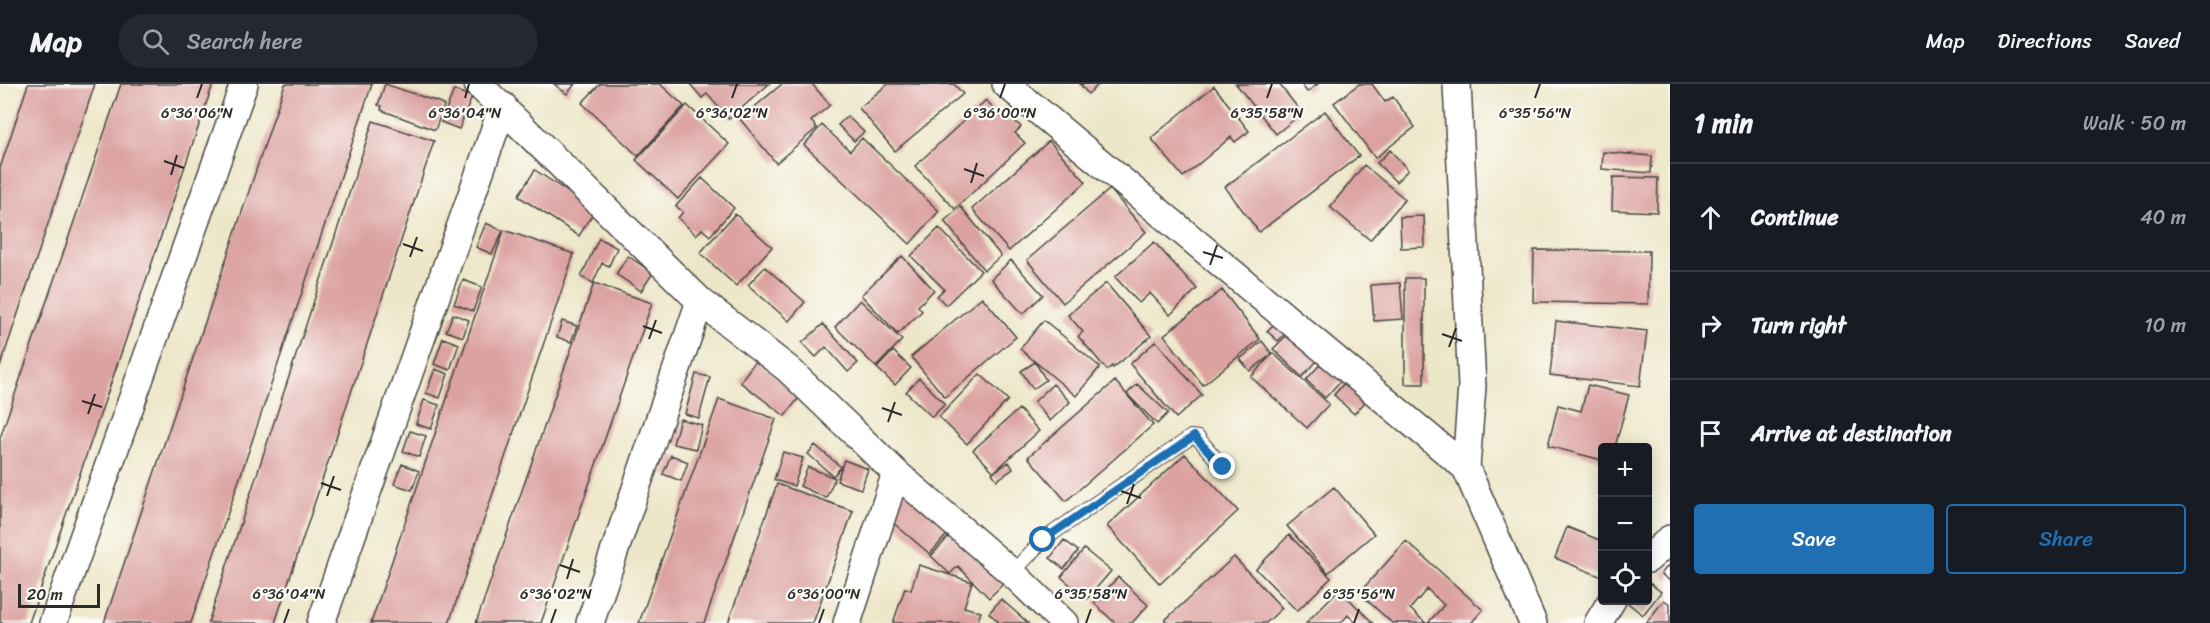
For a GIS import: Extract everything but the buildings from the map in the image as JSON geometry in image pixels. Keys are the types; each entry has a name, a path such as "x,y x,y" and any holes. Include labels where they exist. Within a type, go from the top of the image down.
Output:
{"street":[{"path":"53,623 244,84"},
{"path":"478,84 700,301 788,369 896,472 1012,573 1064,623"},
{"path":"1006,84 1466,468 1533,623"},
{"path":"1457,84 1472,386 1466,468"},
{"path":"321,623 503,106"},
{"path":"590,623 700,301"},
{"path":"847,623 896,472"},
{"path":"1652,555 1670,539"},
{"path":"1598,623 1609,605"}],"lane":[{"path":"1012,573 1043,540 1191,437 1198,438 1223,467"}],"route":[{"path":"1043,540 1191,437 1198,438 1223,467"}]}
